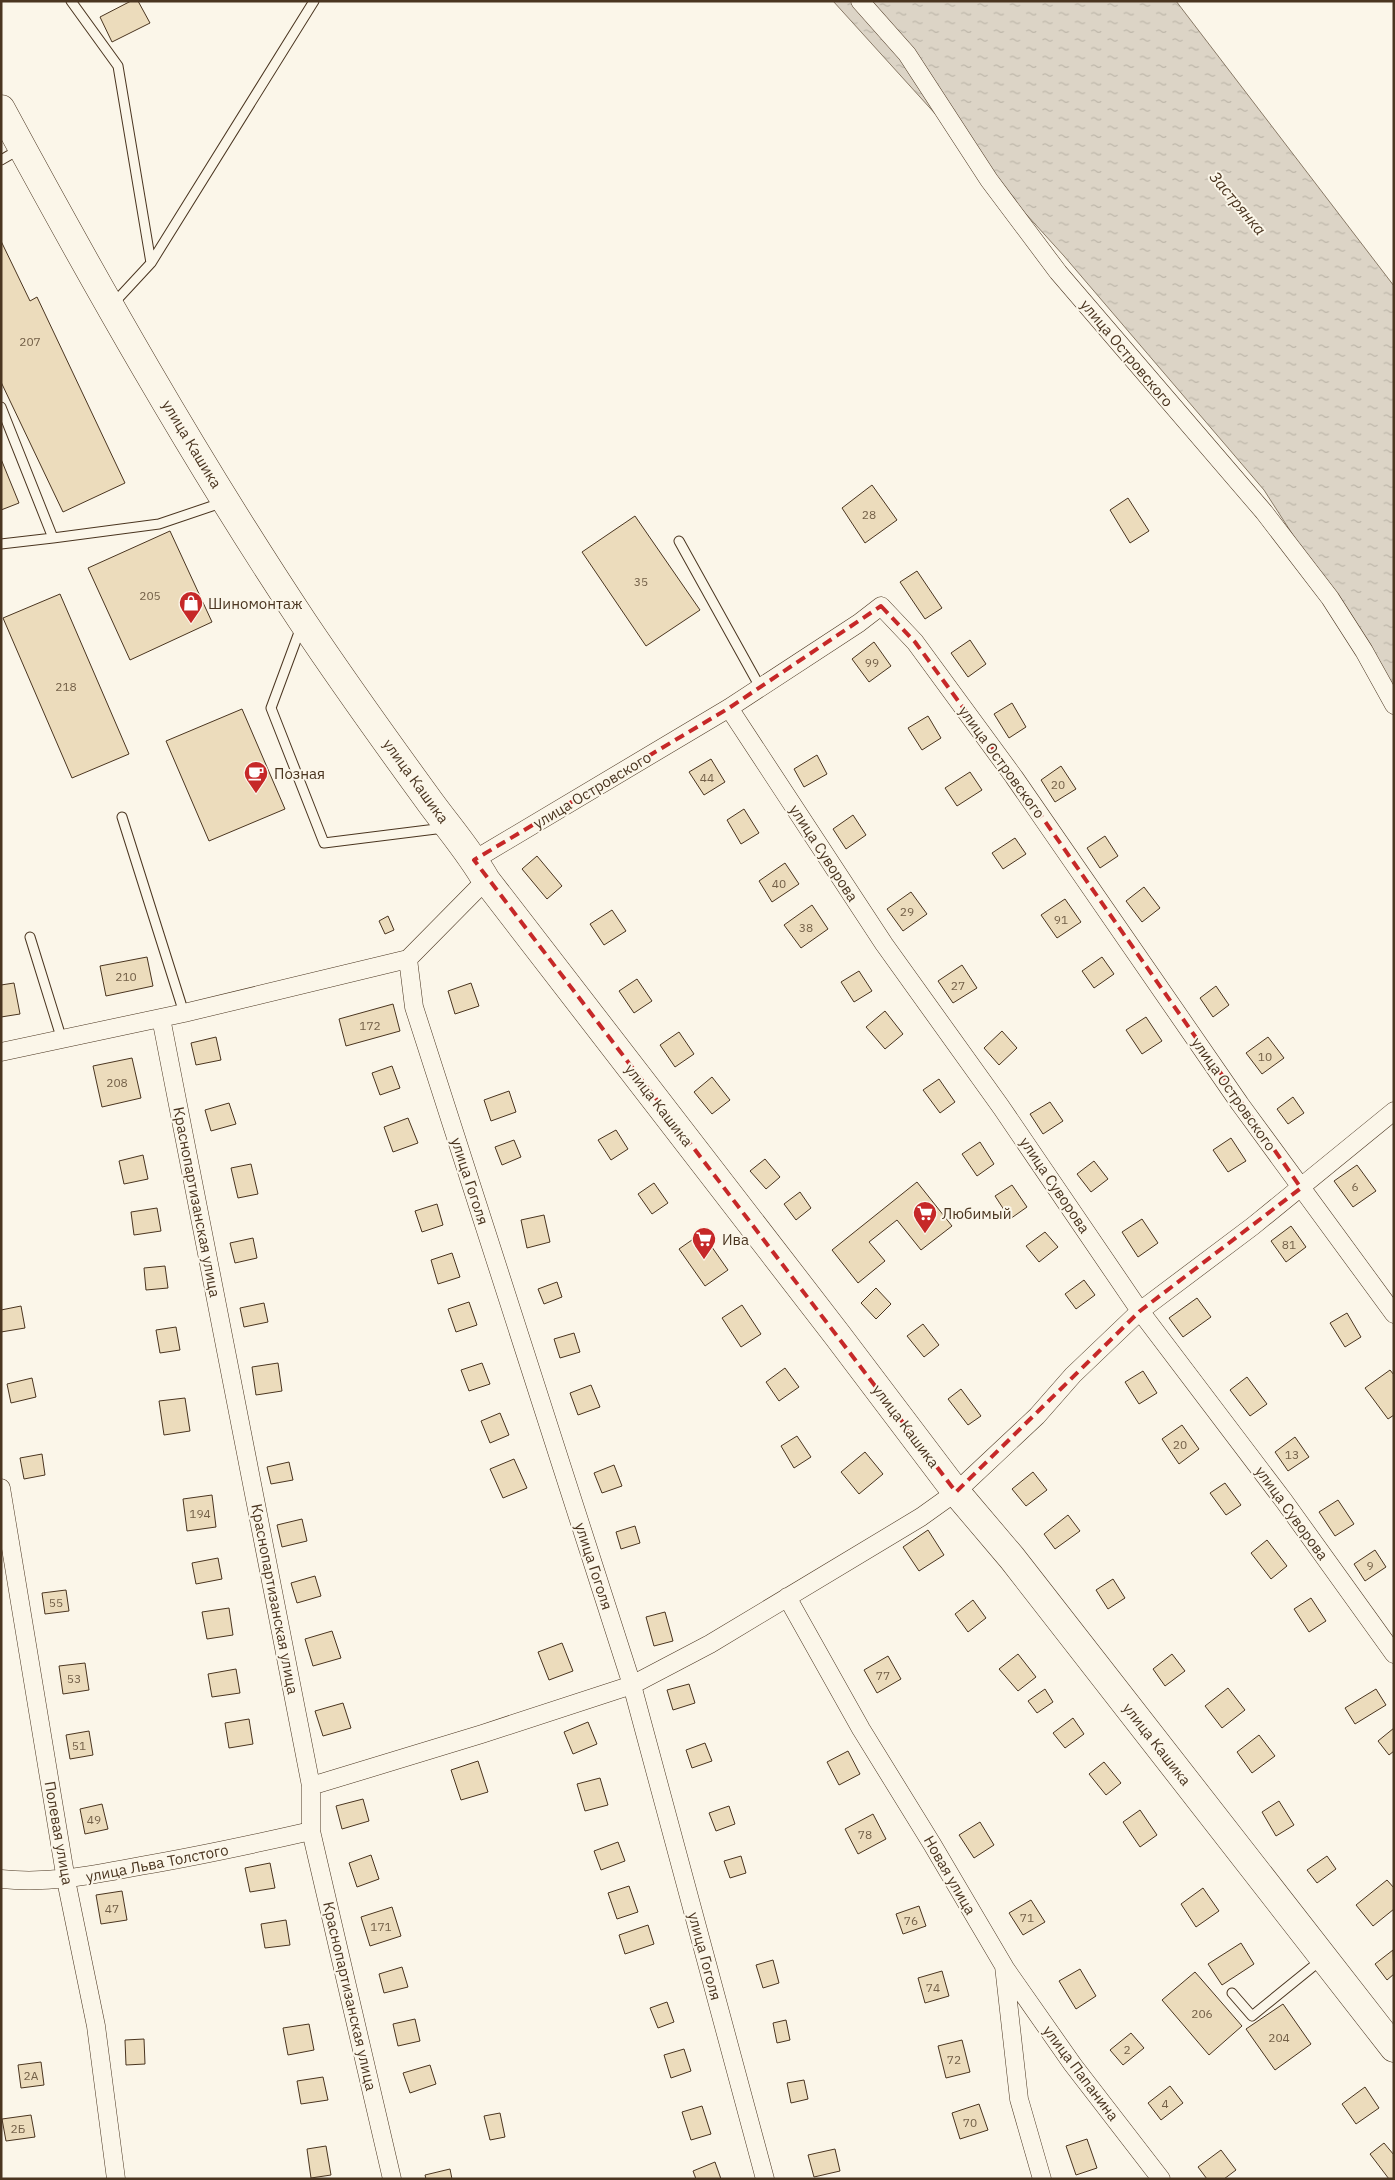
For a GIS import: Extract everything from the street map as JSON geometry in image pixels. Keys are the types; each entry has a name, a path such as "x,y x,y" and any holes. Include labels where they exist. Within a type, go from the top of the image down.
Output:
{"highway":[{"name":"улица Кашика","path":"1,109 12,154 111,306 226,502 303,622 449,828 956,1492 1012,1558 1394,2048"}],"street":[{"name":"улица Островского","path":"860,1 907,54 989,180 1058,272 1264,512 1330,598 1364,651 1394,705"},
{"name":"улица Островского","path":"408,959 480,870 859,624 881,606 916,642 1014,777 1301,1188 1394,1314"},
{"name":"улица Суворова","path":"729,708 884,944 1001,1107 1140,1311 1284,1502 1394,1654"},
{"path":"1,1052 184,1013 408,959"},
{"name":"улица Гоголя","path":"408,959 414,1007 632,1685 765,2179"},
{"name":"Краснопартизанская улица","path":"161,1018 312,1786 311,1831 392,2179"},
{"path":"312,1786 482,1734 632,1685 710,1644 921,1517 956,1492 1038,1416 1072,1375 1140,1311 1301,1188 1394,1111"},
{"name":"Полевая улица","path":"1,1488 66,1880 96,2026 116,2179"},
{"name":"Новая улица","path":"787,1597 861,1729 1004,1966 1019,2099 1042,2179"},
{"name":"улица Льва Толстого","path":"1,1879 24,1881 66,1880 203,1855 311,1831"},
{"name":"улица Папанина","path":"1004,1966 1074,2065 1161,2179"}],"lane":[{"path":"72,1 118,66 151,263"},
{"path":"111,306 151,263 314,1"},
{"path":"1,407 53,538"},
{"path":"1,544 159,524 226,502"},
{"path":"679,541 760,688"},
{"path":"303,622 271,708 324,843 449,828"},
{"path":"122,817 184,1013"},
{"path":"30,937 62,1040"},
{"path":"1232,1993 1252,2016 1324,1958"}],"highlighted area":[{"path":"881,606 915,642 1014,777 1301,1188 1140,1311 956,1492 474,860 729,708"}],"water":[{"name":"Застрянка","path":"833,1 1176,1 1394,286 1394,692 1264,490 1064,256"}],"building":[{"path":"131,1 138,1 150,23 112,42 100,17"},
{"path":"1,241 30,301 37,297 125,483 63,512 1,382"},
{"path":"1,459 19,503 1,510"},
{"path":"872,485 897,520 865,543 842,508"},
{"path":"1128,498 1149,531 1130,543 1110,510"},
{"path":"635,516 700,610 646,646 582,552"},
{"path":"170,531 212,622 130,660 88,568"},
{"path":"917,571 942,608 925,619 900,582"},
{"path":"60,594 129,754 72,778 3,618"},
{"path":"970,640 986,664 968,677 951,653"},
{"path":"874,642 891,666 869,682 852,659"},
{"path":"1012,703 1026,727 1009,738 994,714"},
{"path":"242,709 285,809 209,841 166,741"},
{"path":"928,716 941,738 922,750 908,728"},
{"path":"817,755 827,774 804,787 794,769"},
{"path":"711,759 725,782 704,795 689,772"},
{"path":"1061,766 1076,789 1055,802 1041,780"},
{"path":"970,772 982,790 957,806 945,788"},
{"path":"744,809 759,833 741,844 727,820"},
{"path":"853,815 866,835 846,849 833,829"},
{"path":"1105,836 1118,856 1100,868 1087,848"},
{"path":"1015,838 1026,854 1003,869 992,853"},
{"path":"537,856 562,886 547,899 522,869"},
{"path":"785,863 799,884 772,902 759,881"},
{"path":"1144,887 1160,908 1142,922 1126,901"},
{"path":"911,892 927,914 903,931 887,909"},
{"path":"1065,899 1081,922 1057,938 1041,915"},
{"path":"812,905 828,929 801,948 784,925"},
{"path":"612,910 626,931 604,945 590,924"},
{"path":"388,916 394,930 385,934 379,921"},
{"path":"147,957 153,986 106,996 100,966"},
{"path":"1102,957 1114,974 1094,988 1082,971"},
{"path":"962,965 977,988 953,1003 938,981"},
{"path":"859,971 872,991 854,1002 841,982"},
{"path":"637,979 652,1001 634,1013 619,991"},
{"path":"14,983 20,1014 1,1017 1,985"},
{"path":"471,983 479,1006 455,1014 448,991"},
{"path":"1216,986 1229,1005 1213,1017 1200,998"},
{"path":"393,1004 400,1031 346,1046 339,1019"},
{"path":"885,1011 903,1034 885,1049 866,1027"},
{"path":"1146,1017 1162,1041 1142,1054 1126,1030"},
{"path":"1002,1031 1017,1048 999,1065 984,1048"},
{"path":"679,1032 694,1054 675,1067 660,1045"},
{"path":"216,1037 221,1060 196,1065 191,1043"},
{"path":"1268,1037 1284,1058 1262,1074 1246,1053"},
{"path":"132,1058 141,1098 102,1107 93,1066"},
{"path":"392,1066 400,1088 380,1095 372,1073"},
{"path":"712,1077 730,1100 712,1114 694,1092"},
{"path":"939,1079 955,1102 940,1113 923,1090"},
{"path":"509,1091 516,1112 491,1121 484,1100"},
{"path":"1293,1097 1304,1113 1288,1124 1277,1109"},
{"path":"1050,1102 1063,1121 1043,1134 1030,1114"},
{"path":"229,1103 236,1124 211,1131 205,1110"},
{"path":"408,1118 418,1143 393,1152 384,1127"},
{"path":"616,1130 628,1149 611,1160 598,1140"},
{"path":"1231,1138 1246,1161 1228,1172 1213,1150"},
{"path":"514,1140 521,1157 502,1165 495,1147"},
{"path":"980,1142 994,1164 977,1176 962,1154"},
{"path":"143,1155 148,1179 124,1184 119,1161"},
{"path":"765,1159 780,1177 766,1189 750,1171"},
{"path":"1094,1161 1108,1179 1091,1192 1077,1174"},
{"path":"251,1164 258,1194 238,1198 231,1168"},
{"path":"1357,1165 1376,1191 1353,1207 1334,1181"},
{"name":"Любимый","path":"917,1182 952,1226 921,1250 897,1220 869,1242 885,1261 858,1283 832,1250"},
{"path":"654,1183 668,1203 652,1214 638,1194"},
{"path":"1012,1185 1027,1207 1010,1219 995,1196"},
{"path":"800,1192 811,1208 796,1220 784,1204"},
{"path":"437,1204 443,1225 422,1232 415,1211"},
{"path":"157,1208 161,1231 134,1235 131,1212"},
{"path":"544,1215 550,1242 527,1248 521,1220"},
{"path":"1142,1219 1158,1243 1138,1257 1122,1232"},
{"path":"1291,1226 1306,1247 1286,1262 1271,1241"},
{"path":"1045,1232 1058,1247 1039,1262 1026,1246"},
{"name":"Ива","path":"702,1233 728,1270 705,1286 679,1249"},
{"path":"253,1238 257,1258 235,1263 230,1243"},
{"path":"452,1253 460,1277 438,1284 431,1260"},
{"path":"165,1266 168,1288 146,1290 144,1268"},
{"path":"1084,1280 1095,1295 1076,1309 1065,1294"},
{"path":"557,1282 562,1297 544,1304 538,1289"},
{"path":"876,1288 891,1304 876,1319 861,1303"},
{"path":"1197,1298 1211,1317 1183,1337 1169,1318"},
{"path":"469,1302 477,1325 456,1332 448,1309"},
{"path":"264,1303 268,1322 244,1327 240,1308"},
{"path":"742,1305 761,1334 741,1347 722,1318"},
{"path":"21,1306 25,1328 1,1332 1,1310"},
{"path":"1347,1313 1361,1337 1345,1347 1330,1323"},
{"path":"923,1324 939,1345 924,1357 907,1336"},
{"path":"176,1327 180,1350 160,1353 156,1330"},
{"path":"574,1333 580,1352 560,1358 554,1339"},
{"path":"278,1363 282,1391 256,1395 252,1367"},
{"path":"482,1363 490,1384 469,1391 461,1370"},
{"path":"785,1368 799,1387 779,1401 766,1382"},
{"path":"1390,1370 1394,1375 1394,1415 1388,1419 1365,1388"},
{"path":"1143,1371 1157,1393 1139,1404 1125,1382"},
{"path":"1247,1377 1267,1404 1250,1416 1230,1390"},
{"path":"32,1378 36,1397 11,1403 7,1384"},
{"path":"591,1385 600,1407 578,1415 570,1393"},
{"path":"961,1389 981,1416 968,1425 948,1399"},
{"path":"185,1398 190,1431 164,1435 159,1401"},
{"path":"500,1413 509,1435 490,1443 481,1421"},
{"path":"1182,1425 1199,1449 1179,1464 1162,1439"},
{"path":"797,1436 811,1457 794,1468 781,1446"},
{"path":"1295,1437 1309,1457 1288,1471 1275,1452"},
{"path":"865,1452 883,1474 859,1494 841,1472"},
{"path":"42,1454 45,1475 24,1479 20,1458"},
{"path":"514,1459 527,1488 503,1498 490,1469"},
{"path":"289,1462 293,1480 271,1484 267,1467"},
{"path":"614,1465 622,1486 602,1493 594,1473"},
{"path":"1033,1472 1047,1490 1026,1506 1012,1489"},
{"path":"1225,1483 1241,1505 1226,1515 1210,1493"},
{"path":"212,1495 216,1527 187,1531 183,1499"},
{"path":"1338,1500 1354,1524 1335,1536 1319,1512"},
{"path":"1068,1515 1080,1531 1055,1549 1044,1534"},
{"path":"302,1519 307,1541 282,1547 277,1525"},
{"path":"635,1526 640,1543 621,1549 616,1532"},
{"path":"928,1530 944,1555 919,1571 903,1547"},
{"path":"1267,1540 1287,1566 1271,1579 1251,1553"},
{"path":"1375,1550 1386,1567 1365,1581 1354,1564"},
{"path":"218,1558 222,1579 196,1584 192,1563"},
{"path":"315,1576 321,1596 297,1603 291,1583"},
{"path":"1113,1579 1125,1598 1108,1609 1096,1590"},
{"path":"66,1590 69,1611 45,1614 42,1593"},
{"path":"1311,1598 1326,1621 1309,1632 1294,1609"},
{"path":"973,1600 986,1618 968,1632 955,1614"},
{"path":"229,1608 233,1635 207,1639 202,1612"},
{"path":"665,1612 673,1641 654,1646 646,1617"},
{"path":"332,1631 341,1658 313,1666 305,1639"},
{"path":"562,1643 573,1671 549,1680 538,1652"},
{"path":"1018,1654 1036,1677 1018,1691 999,1669"},
{"path":"1172,1654 1185,1671 1165,1686 1153,1669"},
{"path":"888,1656 901,1679 877,1693 864,1670"},
{"path":"85,1663 89,1690 63,1694 59,1666"},
{"path":"236,1669 240,1693 212,1697 208,1674"},
{"path":"689,1684 695,1703 673,1710 667,1690"},
{"path":"1228,1688 1245,1710 1222,1728 1205,1706"},
{"path":"1045,1689 1053,1702 1037,1713 1028,1701"},
{"path":"1376,1689 1386,1705 1355,1724 1345,1708"},
{"path":"343,1703 351,1728 323,1736 315,1711"},
{"path":"1073,1718 1084,1734 1065,1748 1053,1733"},
{"path":"249,1719 253,1744 229,1748 225,1723"},
{"path":"588,1722 597,1744 573,1754 564,1732"},
{"path":"1394,1728 1394,1751 1389,1755 1378,1741"},
{"path":"89,1731 93,1755 70,1759 66,1735"},
{"path":"1259,1735 1275,1756 1252,1773 1237,1752"},
{"path":"705,1743 712,1761 692,1768 686,1750"},
{"path":"848,1751 860,1774 839,1785 827,1762"},
{"path":"478,1761 488,1792 461,1800 451,1770"},
{"path":"1104,1762 1121,1783 1106,1795 1089,1774"},
{"path":"600,1778 608,1805 585,1811 577,1784"},
{"path":"363,1799 369,1821 342,1829 336,1806"},
{"path":"1279,1801 1294,1825 1276,1836 1262,1812"},
{"path":"102,1804 108,1829 85,1834 80,1809"},
{"path":"729,1806 735,1824 716,1831 709,1813"},
{"path":"1140,1810 1157,1835 1140,1847 1123,1822"},
{"path":"873,1814 886,1839 858,1854 845,1829"},
{"path":"980,1822 994,1845 974,1858 959,1835"},
{"path":"618,1842 625,1861 601,1870 594,1851"},
{"path":"371,1855 379,1879 357,1887 349,1863"},
{"path":"741,1856 746,1873 730,1878 724,1861"},
{"path":"1327,1856 1336,1869 1317,1883 1307,1870"},
{"path":"270,1863 275,1888 250,1892 245,1868"},
{"path":"1387,1880 1394,1888 1394,1909 1373,1926 1356,1905"},
{"path":"629,1886 638,1912 617,1919 608,1893"},
{"path":"1203,1888 1219,1911 1196,1927 1181,1904"},
{"path":"122,1891 127,1920 101,1924 96,1895"},
{"path":"1031,1900 1045,1922 1023,1935 1009,1913"},
{"path":"919,1906 926,1926 903,1934 896,1914"},
{"path":"392,1907 401,1936 370,1946 361,1917"},
{"path":"286,1920 290,1945 265,1948 261,1924"},
{"path":"648,1925 654,1944 625,1954 619,1935"},
{"path":"1241,1943 1254,1964 1222,1985 1208,1964"},
{"path":"1393,1950 1394,1974 1387,1980 1375,1964"},
{"path":"773,1960 779,1983 763,1988 756,1965"},
{"path":"402,1967 408,1987 384,1993 379,1974"},
{"path":"1080,1969 1096,1996 1076,2009 1059,1981"},
{"path":"942,1971 949,1996 925,2003 918,1978"},
{"path":"1195,1972 1242,2026 1209,2055 1162,2000"},
{"path":"667,2002 674,2022 658,2028 650,2008"},
{"path":"1283,2004 1311,2044 1275,2070 1246,2029"},
{"path":"415,2019 420,2041 398,2046 393,2024"},
{"path":"786,2020 790,2040 777,2043 773,2023"},
{"path":"309,2024 314,2050 288,2055 283,2028"},
{"path":"1131,2033 1144,2048 1123,2065 1110,2050"},
{"path":"144,2039 145,2064 126,2065 125,2040"},
{"path":"962,2040 970,2072 946,2078 938,2046"},
{"path":"684,2049 691,2071 671,2078 664,2055"},
{"path":"41,2062 44,2085 21,2088 18,2065"},
{"path":"430,2065 436,2084 410,2093 403,2073"},
{"path":"323,2077 328,2100 301,2104 297,2081"},
{"path":"804,2080 808,2099 791,2103 787,2083"},
{"path":"1170,2086 1183,2103 1161,2120 1148,2103"},
{"path":"1365,2087 1379,2108 1356,2124 1342,2104"},
{"path":"979,2104 988,2130 960,2139 952,2113"},
{"path":"702,2106 711,2134 691,2140 682,2112"},
{"path":"500,2113 505,2137 490,2140 484,2116"},
{"path":"31,2115 35,2137 6,2141 2,2119"},
{"path":"1087,2139 1097,2168 1076,2175 1066,2146"},
{"path":"1384,2143 1394,2155 1394,2179 1389,2179 1370,2154"},
{"path":"326,2146 331,2175 311,2178 307,2149"},
{"path":"835,2149 840,2171 814,2177 808,2155"},
{"path":"1221,2150 1236,2170 1224,2179 1207,2179 1198,2167"},
{"path":"715,2162 721,2179 696,2179 693,2171"},
{"path":"450,2169 452,2179 426,2179 425,2175"}],"place":[{"name":"Шиномонтаж","path":"191,624"},
{"name":"Позная","path":"256,794"},
{"name":"Любимый","path":"925,1234"},
{"name":"Ива","path":"704,1260"}]}
